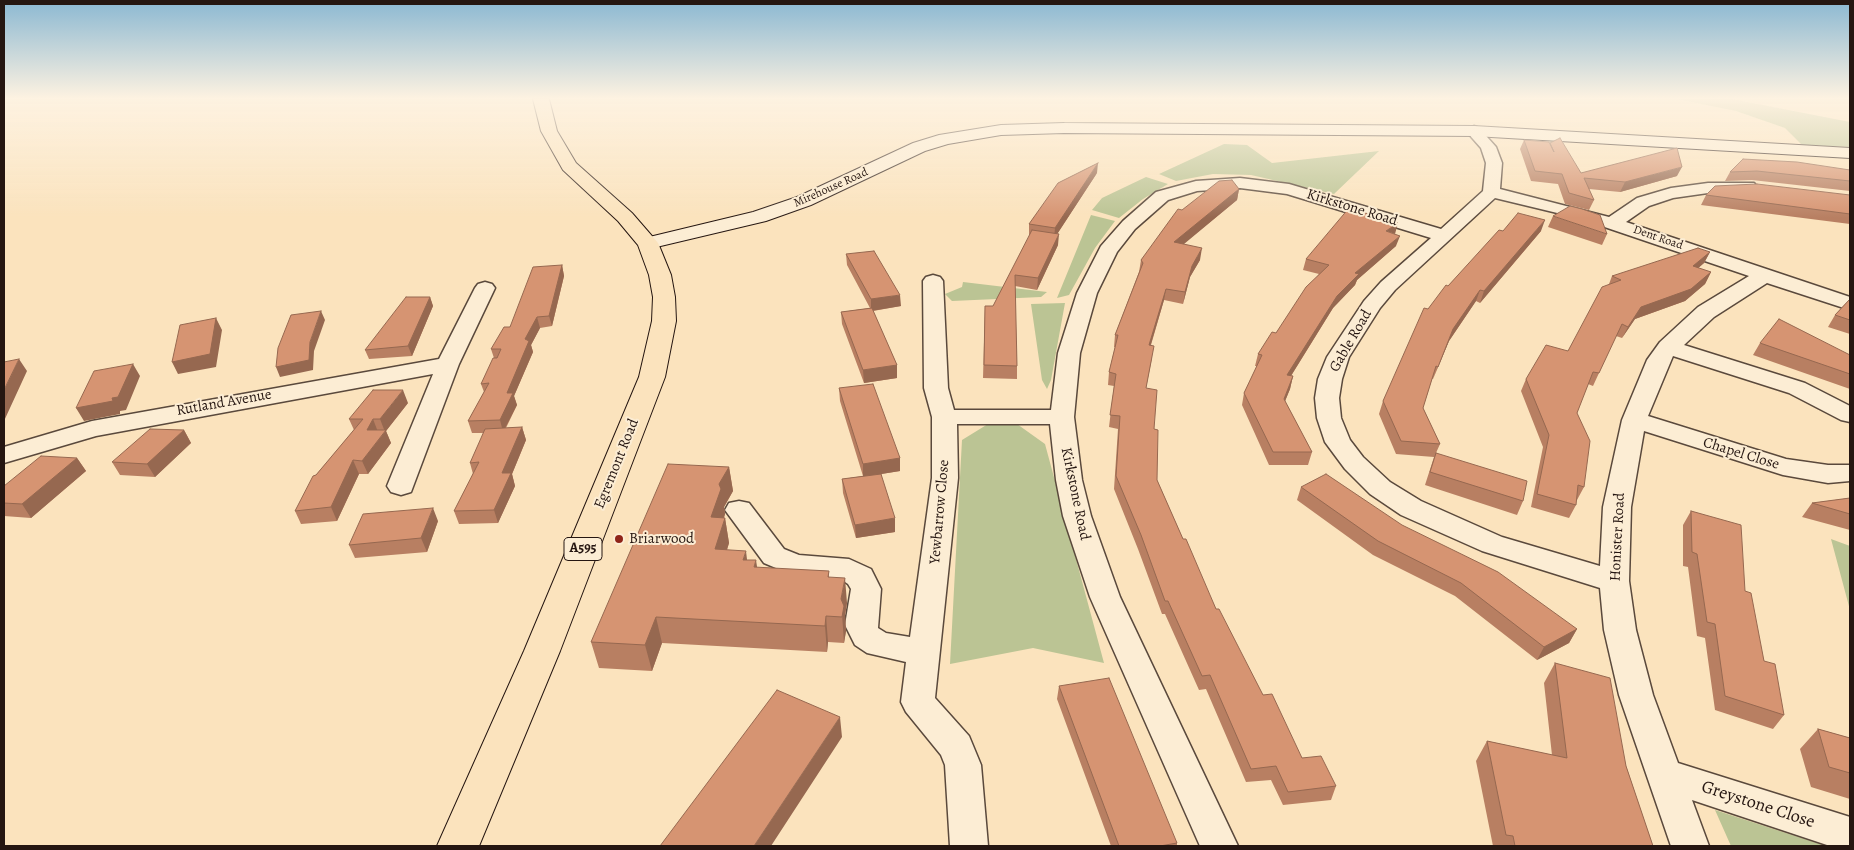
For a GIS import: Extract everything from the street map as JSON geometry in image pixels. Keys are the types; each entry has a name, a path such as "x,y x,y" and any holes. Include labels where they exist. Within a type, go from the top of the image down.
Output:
{"highway":[{"name":"Egremont Road","path":"458,846 542,651 652,377 660,347 664,297 660,275 648,243 625,217 569,166 553,139"}],"street":[{"name":"Mirehouse Road","path":"648,243 759,217 813,197 919,147 951,139"},
{"path":"1481,139 1488,147 1494,163 1494,182 1491,192"},
{"name":"Mirehouse Road","path":"1605,139 1850,153"},
{"name":"Kirkstone Road","path":"1219,846 1105,597 1089,555 1068,480 1062,417 1069,353 1087,293 1100,264 1118,237 1144,210 1162,196 1183,188 1210,184 1240,183 1272,186 1304,193 1445,236"},
{"path":"1612,223 1644,202 1671,193 1715,188 1768,188"},
{"name":"Dent Road","path":"1491,192 1555,206 1612,223 1850,304"},
{"name":"Gable Road","path":"1491,192 1388,286 1371,305 1338,357 1330,379 1327,398 1329,418 1338,442 1354,463 1380,488 1411,508 1492,544 1614,581"},
{"name":"Honister Road","path":"1690,846 1636,695 1620,630 1614,581 1617,507 1634,420 1649,377 1658,360 1668,347 1706,312 1765,275"},
{"name":"Yewbarrow Close","path":"933,281 936,388 944,417 945,478 918,702 956,747 963,765 969,846"},
{"path":"401,486 448,364 485,288"},
{"path":"1668,347 1797,388 1850,415"},
{"name":"Rutland Avenue","path":"4,455 92,429 448,364"},
{"path":"944,417 1062,417"},
{"name":"Chapel Close","path":"1634,420 1783,467 1828,474 1850,473"},
{"path":"739,510 774,556 795,565 849,570 860,577 866,588 861,625 866,636 878,644 924,653"},
{"name":"Greystone Close","path":"1666,776 1850,835"}],"green space":[{"path":"1796,139 1850,139 1850,147 1802,145"},
{"path":"1224,144 1247,145 1272,163 1379,151 1334,194 1251,175 1213,174 1176,181 1159,174"},
{"path":"1146,177 1168,184 1143,199 1119,218 1092,210 1102,198"},
{"path":"1091,215 1115,221 1095,248 1069,295 1057,298"},
{"path":"963,282 1047,292 1041,297 952,301 945,294 962,287"},
{"path":"1065,303 1051,380 1047,389 1042,380 1031,304"},
{"path":"988,424 1017,424 1045,444 1104,663 1033,648 950,664 962,440"},
{"path":"1831,539 1850,546 1850,610"},
{"path":"1715,810 1826,846 1731,846"}],"building":[{"path":"1560,139 1581,173 1677,148 1682,167 1625,182 1584,178 1594,200 1569,193 1562,174 1535,171 1524,140 1549,142 1554,152 1550,143"},
{"path":"1743,159 1797,162 1850,170 1850,181 1757,171 1730,172"},
{"path":"1098,163 1055,228 1029,224 1058,183"},
{"path":"1232,180 1239,189 1174,242 1202,248 1192,266 1185,292 1166,289 1149,345 1154,346 1146,388 1157,390 1154,429 1158,430 1157,480 1183,539 1186,539 1216,609 1219,609 1263,695 1272,694 1302,758 1321,756 1336,786 1288,792 1276,766 1251,769 1210,675 1202,676 1168,601 1165,601 1141,535 1116,476 1120,416 1110,415 1116,374 1109,372 1118,335 1115,335 1143,263 1141,260 1178,209 1182,210 1219,181"},
{"path":"1757,184 1850,195 1850,214 1706,195 1715,186"},
{"path":"1570,206 1600,215 1607,234 1553,216"},
{"path":"1349,208 1398,223 1386,231 1400,236 1355,273 1359,274 1337,296 1287,375 1293,376 1284,399 1312,452 1273,452 1244,393 1262,355 1258,354 1272,332 1276,333 1306,287 1329,265 1306,259"},
{"path":"1518,213 1545,220 1484,291 1480,290 1453,329 1438,367 1436,366 1423,408 1440,444 1401,441 1383,401 1424,308 1428,309 1446,285 1448,286 1499,230 1503,231"},
{"path":"1032,230 1059,234 1038,278 1015,275 1017,366 984,365 985,306 993,306"},
{"path":"1698,248 1710,252 1693,266 1711,272 1691,289 1641,307 1628,327 1622,324 1599,373 1593,372 1577,413 1590,441 1584,487 1578,485 1576,505 1537,494 1549,435 1526,379 1546,345 1568,351 1602,287 1621,280 1612,276"},
{"path":"874,251 900,295 871,299 846,254"},
{"path":"562,265 549,316 537,317 525,339 529,341 507,393 513,393 500,420 468,421 489,383 481,384 493,358 497,358 501,349 491,349 504,327 510,327 533,267"},
{"path":"406,297 430,297 408,346 365,350"},
{"path":"1850,299 1850,320 1835,315"},
{"path":"872,308 897,365 863,370 841,312"},
{"path":"321,311 310,342 309,360 276,367 278,348 291,315"},
{"path":"216,318 210,354 172,362 180,325"},
{"path":"1779,319 1850,355 1850,374 1760,343"},
{"path":"19,359 4,390 4,362"},
{"path":"133,364 118,397 112,398 113,401 76,408 94,371"},
{"path":"873,384 900,458 863,464 839,388"},
{"path":"373,390 403,390 380,419 373,419 367,430 386,430 362,461 353,460 331,507 295,511 313,476 316,475 363,419 349,419"},
{"path":"522,427 502,473 511,473 494,510 454,511 479,462 470,463 485,429"},
{"path":"150,429 184,430 147,464 112,462"},
{"path":"1436,453 1527,481 1523,501 1430,472"},
{"path":"41,456 77,458 22,504 4,503 4,486"},
{"path":"668,464 729,467 719,484 721,489 711,517 725,518 715,549 746,551 743,560 756,560 754,567 829,571 828,577 845,578 841,599 844,606 842,617 826,616 825,626 656,617 645,645 591,642"},
{"path":"881,474 895,518 855,525 842,479"},
{"path":"1326,474 1402,525 1498,572 1577,629 1544,647 1461,583 1378,541 1301,487"},
{"path":"1850,498 1850,514 1812,503"},
{"path":"433,508 421,538 349,545 363,514"},
{"path":"1691,511 1741,525 1745,591 1751,593 1764,661 1775,664 1784,715 1725,696 1715,624 1707,622 1697,554 1692,552"},
{"path":"1555,663 1610,678 1626,766 1653,846 1515,846 1513,836 1506,835 1487,741 1567,758"},
{"path":"1109,678 1177,843 1160,846 1119,846 1059,686"},
{"path":"777,690 840,717 754,846 660,846"},
{"path":"1818,729 1850,738 1850,773 1829,767"}],"place":[{"name":"Briarwood","path":"619,539"}]}
